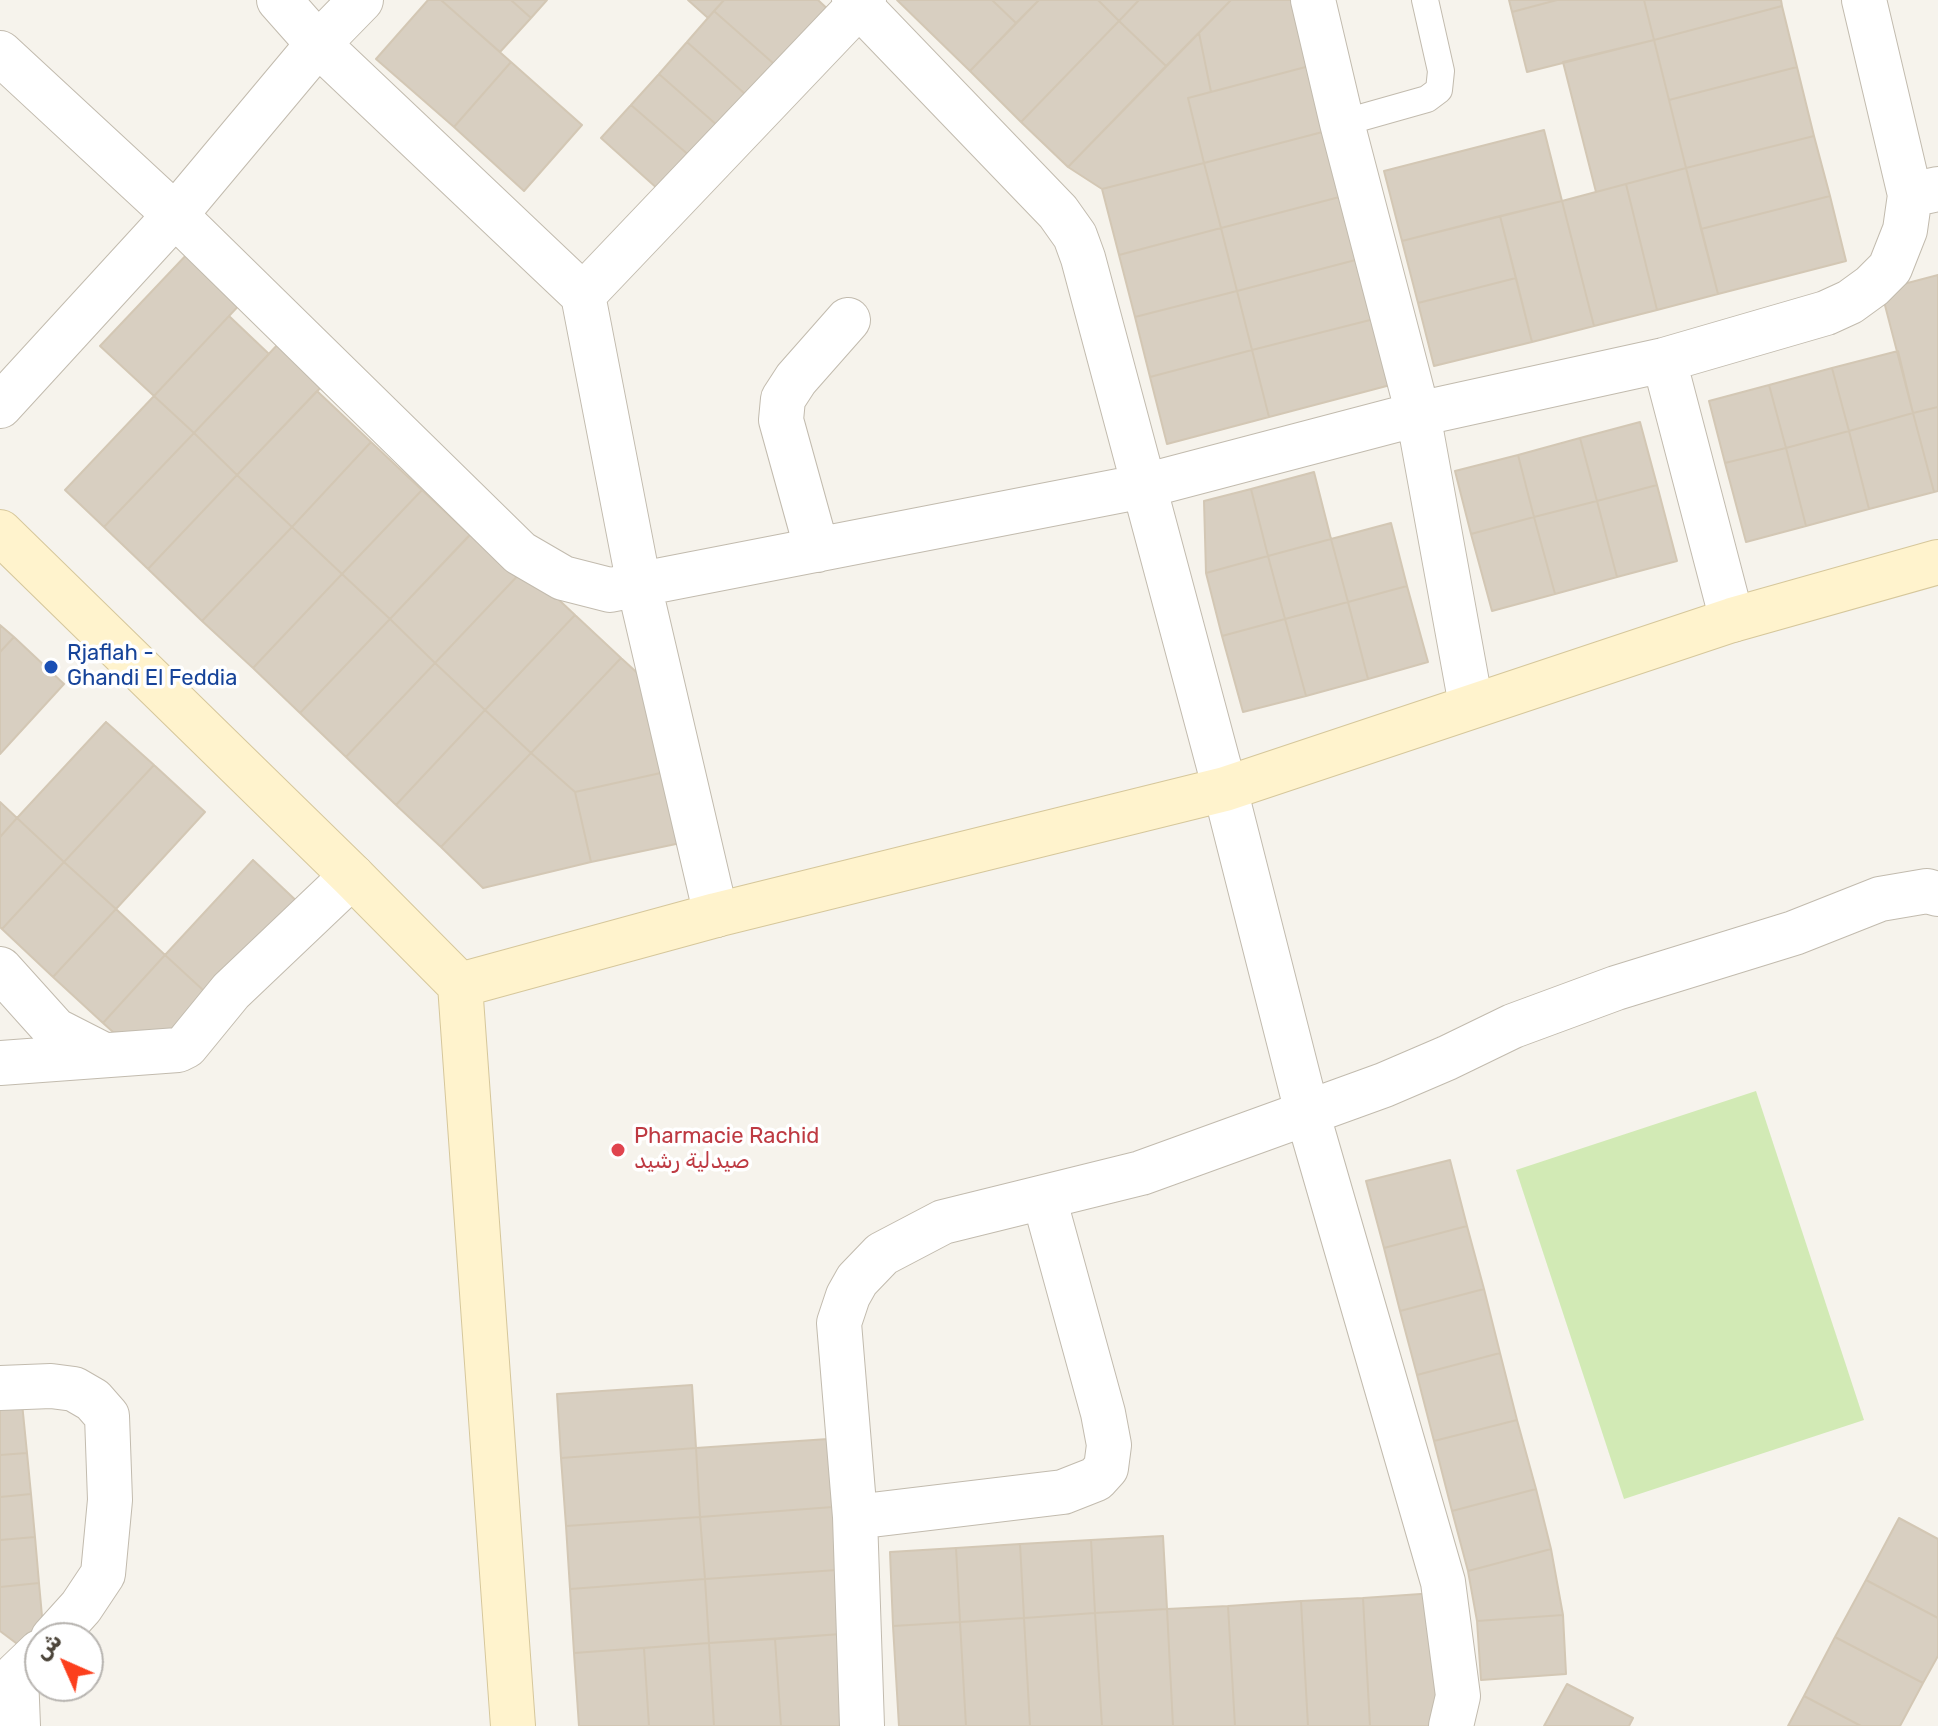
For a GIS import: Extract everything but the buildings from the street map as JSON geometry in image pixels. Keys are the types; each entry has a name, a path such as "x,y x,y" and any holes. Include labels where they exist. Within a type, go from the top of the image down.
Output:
{"street":[{"path":"279,0 318,44 583,295 639,585 716,915"},
{"path":"0,406 175,215 318,44 361,0"},
{"path":"1313,0 1418,414 1471,705"},
{"path":"0,53 175,215 520,553 563,578 610,590 1144,486 1418,414 1664,360 1826,313 1850,302 1890,268 1924,192 1864,0"},
{"path":"583,295 859,2 1025,176 1075,236 1088,274 1225,789 1307,1112 1443,1582 1458,1696 1451,1726"},
{"path":"817,550 781,420 783,399 796,379 848,320"},
{"path":"1664,360 1732,620"},
{"path":"0,532 460,985 513,1726"},
{"path":"460,985 716,915 1225,789 1732,620 1938,562"},
{"path":"0,1063 178,1050 186,1046 231,991 352,876"},
{"path":"862,1726 855,1517 839,1323 857,1280 882,1254 943,1222 1141,1173 1384,1085 1513,1026 1616,988 1794,933 1880,899 1927,891 1938,894"},
{"path":"0,969 55,1030 102,1054"},
{"path":"855,1517 1063,1492 1096,1479 1106,1468 1109,1445 1103,1413 1044,1198"},
{"path":"0,1388 51,1386 74,1389 93,1400 107,1416 110,1500 103,1574 67,1622"},
{"path":"18,1726 19,1662"}],"lane":[{"path":"1342,123 1427,99 1439,90 1441,71 1425,0"}],"green space":[{"path":"1756,1091 1864,1420 1624,1499 1516,1170"}],"place":[{"name":"Rjaflah - Ghandi El Feddia","path":"51,667"},
{"name":"Pharmacie Rachid صيدلية رشيد","path":"618,1150"}]}
